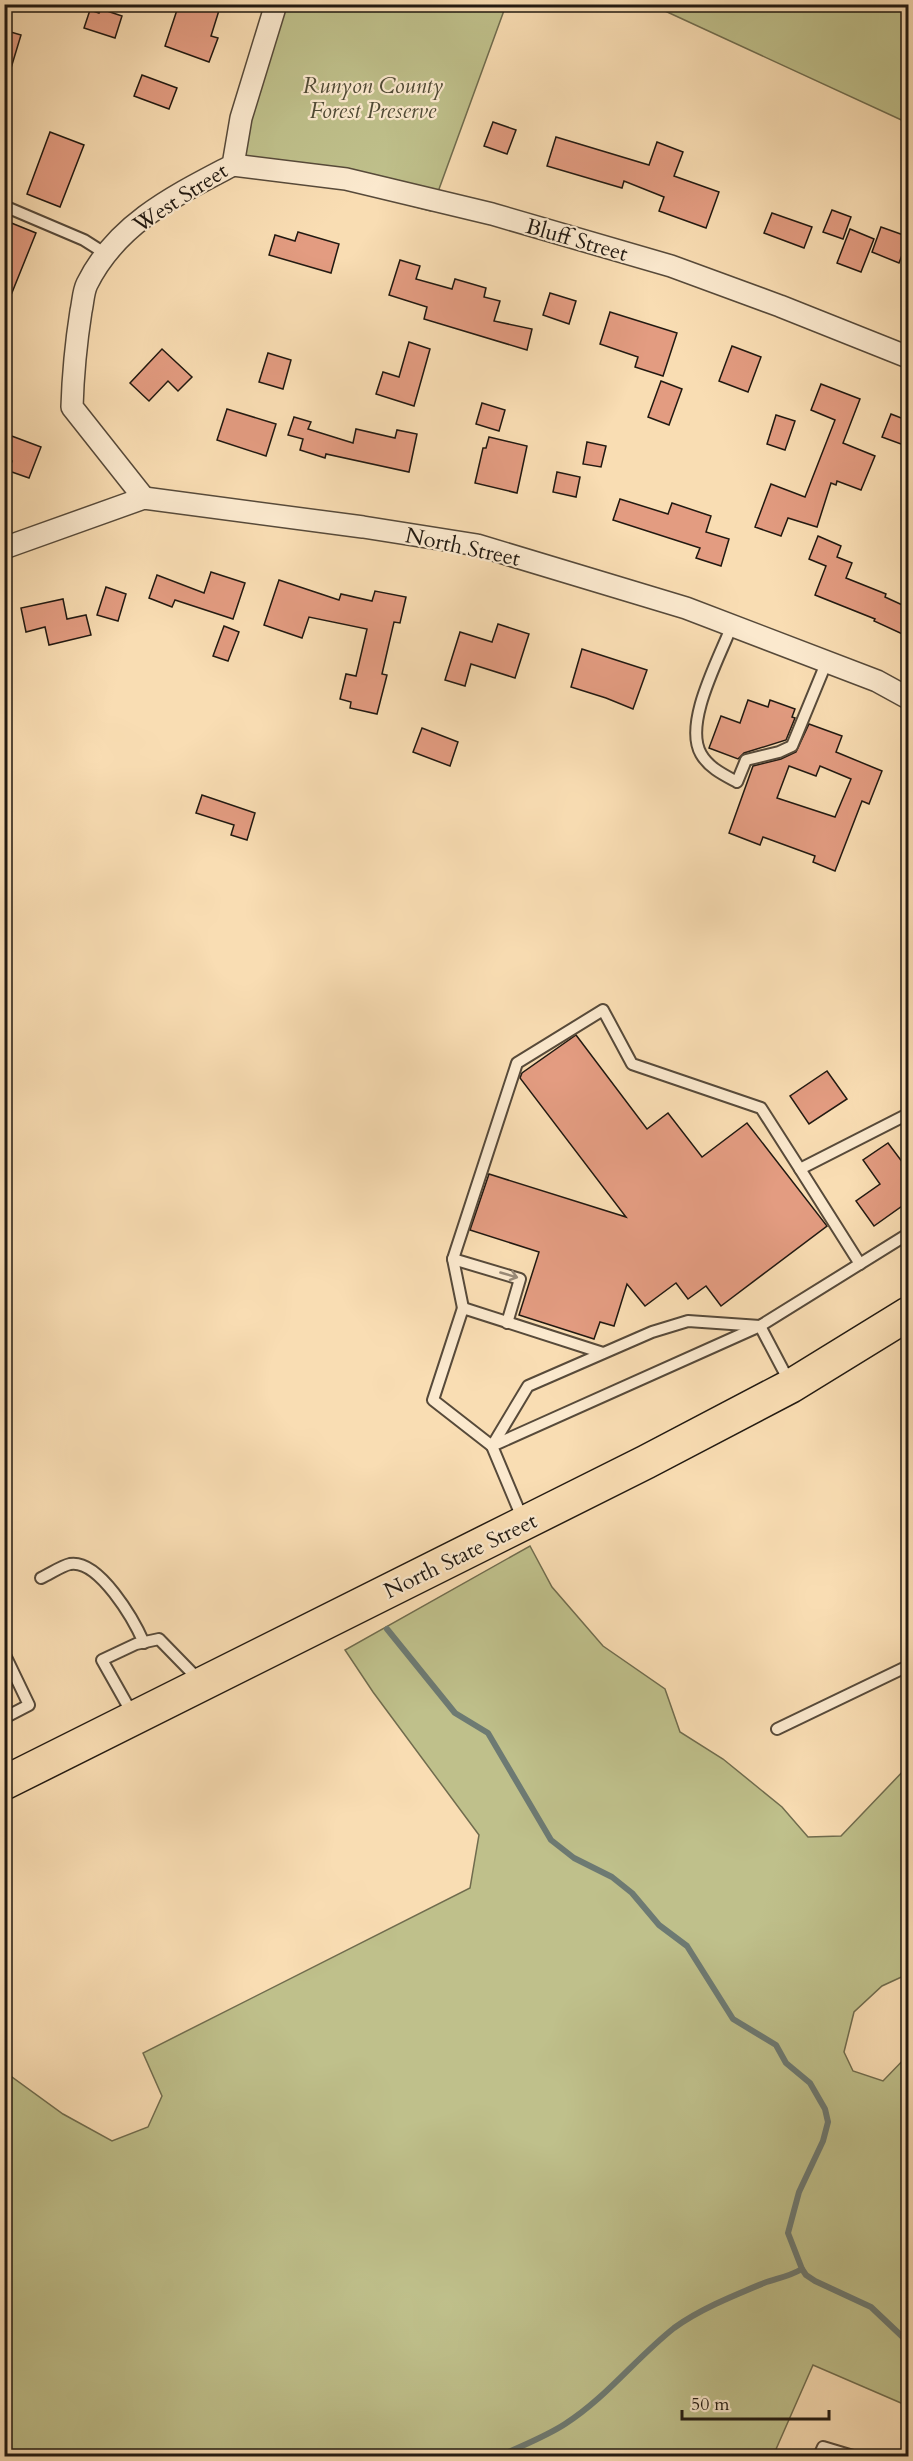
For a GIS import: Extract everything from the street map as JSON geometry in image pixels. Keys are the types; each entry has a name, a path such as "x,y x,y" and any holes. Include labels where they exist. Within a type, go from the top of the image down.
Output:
{"main road":[{"name":"North State Street","path":"4,1783 524,1523 791,1386 909,1314"}],"street":[{"name":"West Street","path":"144,498 72,407 73,361 86,286 106,254 130,227 153,209 233,165 241,118 276,4"},
{"name":"Bluff Street","path":"233,165 346,179 503,217 671,266 909,357"},
{"name":"North Street","path":"4,548 144,498 363,527 477,545 686,608 877,681 909,698"}],"lane":[{"path":"4,206 84,240 106,254"},
{"path":"732,625 698,709 694,730 700,753 716,771 737,782 746,760 779,752 792,746 827,661"},
{"path":"524,1523 492,1446 433,1400 463,1308 453,1259 517,1063 603,1010 632,1064 761,1108 860,1264"},
{"path":"800,1169 909,1114"},
{"path":"492,1446 760,1326 909,1234"},
{"path":"453,1259 520,1279 507,1323"},
{"path":"463,1308 603,1353"},
{"path":"492,1446 528,1386 652,1332 688,1321 760,1326"},
{"path":"760,1326 791,1386"},
{"path":"41,1578 71,1564 88,1567 126,1606 144,1642"},
{"path":"135,1718 102,1660 144,1642 159,1639 203,1684"},
{"path":"4,1653 29,1705 4,1718"},
{"path":"777,1729 909,1666"},
{"path":"819,2457 824,2447 853,2457"}],"green space":[{"name":"Runyon County Forest Preserve","path":"283,5 506,5 431,211 343,187 233,172"},
{"path":"652,5 908,5 908,123"},
{"path":"530,1546 552,1587 603,1646 665,1689 680,1732 723,1759 782,1807 808,1837 841,1836 908,1766 908,1974 882,1986 854,2012 844,2052 853,2071 883,2081 908,2055 908,2406 813,2365 773,2456 5,2456 5,2072 63,2114 112,2141 148,2127 162,2096 143,2053 470,1888 479,1835 373,1692 345,1650"}],"building":[{"path":"179,4 221,4 211,36 218,38 209,62 165,46"},
{"path":"101,9 122,16 115,38 84,28 90,10 99,13"},
{"path":"4,30 21,35 8,78 4,77"},
{"path":"142,75 177,88 169,109 134,96"},
{"path":"493,122 516,130 507,154 484,146"},
{"path":"50,132 84,145 60,207 27,194"},
{"path":"556,137 649,165 657,142 683,152 674,176 719,192 706,228 659,211 664,197 624,181 622,188 547,166"},
{"path":"832,210 851,217 843,239 823,232"},
{"path":"772,213 812,227 804,248 764,233"},
{"path":"4,220 36,233 5,310 4,310"},
{"path":"881,227 909,237 899,263 872,252"},
{"path":"850,229 874,239 861,272 837,263"},
{"path":"298,232 339,244 331,273 269,255 275,235 295,241"},
{"path":"400,260 420,266 416,279 452,289 455,279 486,288 484,297 500,301 494,321 532,329 527,350 424,319 427,307 389,295"},
{"path":"550,293 576,301 569,324 543,315"},
{"path":"610,312 677,333 663,376 635,367 638,357 600,344"},
{"path":"409,342 430,349 414,406 376,394 383,372 399,377"},
{"path":"732,346 761,357 748,392 719,381"},
{"path":"162,349 192,377 178,391 168,381 149,401 130,383"},
{"path":"268,353 291,360 283,389 259,382"},
{"path":"661,381 682,389 669,425 648,417"},
{"path":"821,384 860,399 843,443 875,456 861,490 837,481 836,485 831,483 817,527 788,518 781,536 755,527 771,484 805,497 835,420 811,410"},
{"path":"482,403 505,410 499,431 476,424"},
{"path":"227,409 276,424 266,456 217,440"},
{"path":"891,414 909,421 909,447 882,437"},
{"path":"776,415 795,421 785,450 767,444"},
{"path":"294,417 311,422 308,429 353,443 356,429 395,438 397,430 417,434 409,472 326,454 325,458 300,450 303,439 288,435"},
{"path":"9,435 41,447 29,478 9,471 12,461 4,458 4,447"},
{"path":"489,437 527,446 517,493 475,483 483,448 486,448"},
{"path":"587,442 606,446 601,467 583,464"},
{"path":"557,472 580,477 576,497 553,492"},
{"path":"620,499 668,514 672,503 711,516 706,532 729,539 721,566 696,558 700,548 613,520"},
{"path":"818,536 841,546 837,557 852,563 846,578 886,594 885,597 909,608 909,637 874,621 875,619 815,595 826,566 809,559"},
{"path":"211,572 245,583 233,619 175,600 172,607 149,598 157,575 204,593"},
{"path":"279,580 339,600 341,594 372,601 375,591 406,597 400,623 394,622 382,674 387,675 377,714 350,708 351,702 340,699 346,674 356,676 367,629 309,617 302,638 264,625"},
{"path":"106,587 126,594 118,621 97,615"},
{"path":"63,599 67,619 86,615 91,635 49,645 45,627 26,632 21,608"},
{"path":"498,624 529,634 515,678 471,664 465,686 445,680 460,632 492,642"},
{"path":"224,626 239,632 228,661 213,656"},
{"path":"582,649 647,670 633,709 571,687"},
{"path":"748,700 768,707 770,700 795,709 792,717 795,718 786,740 744,753 738,759 709,748 721,716 740,723"},
{"path":"809,724 842,736 836,752 882,771 869,804 862,801 835,871 813,862 815,856 763,837 760,845 729,833 753,766 781,759 796,752","holes":["789,766 816,776 820,766 851,779 835,817 777,798"]},
{"path":"422,728 458,742 450,766 413,752"},
{"path":"202,795 255,813 247,840 231,835 234,825 196,813"},
{"path":"576,1035 647,1129 668,1113 702,1157 747,1123 827,1226 721,1306 706,1286 688,1299 676,1283 645,1306 627,1284 614,1326 600,1322 594,1339 519,1315 539,1252 470,1230 489,1174 626,1217 520,1078 522,1073"},
{"path":"827,1071 847,1099 809,1124 790,1096"},
{"path":"888,1143 909,1171 909,1201 874,1226 856,1201 880,1184 863,1160"}],"waterway":[{"path":"387,1629 455,1713 488,1733 551,1840 574,1858 612,1877 632,1893 659,1925 687,1946 733,2019 776,2045 786,2063 810,2083 825,2109 828,2122 823,2141 799,2192 788,2233 806,2275 871,2307 908,2342"},
{"path":"500,2456 549,2433 580,2414 660,2340 684,2321 764,2283 802,2269"}]}
